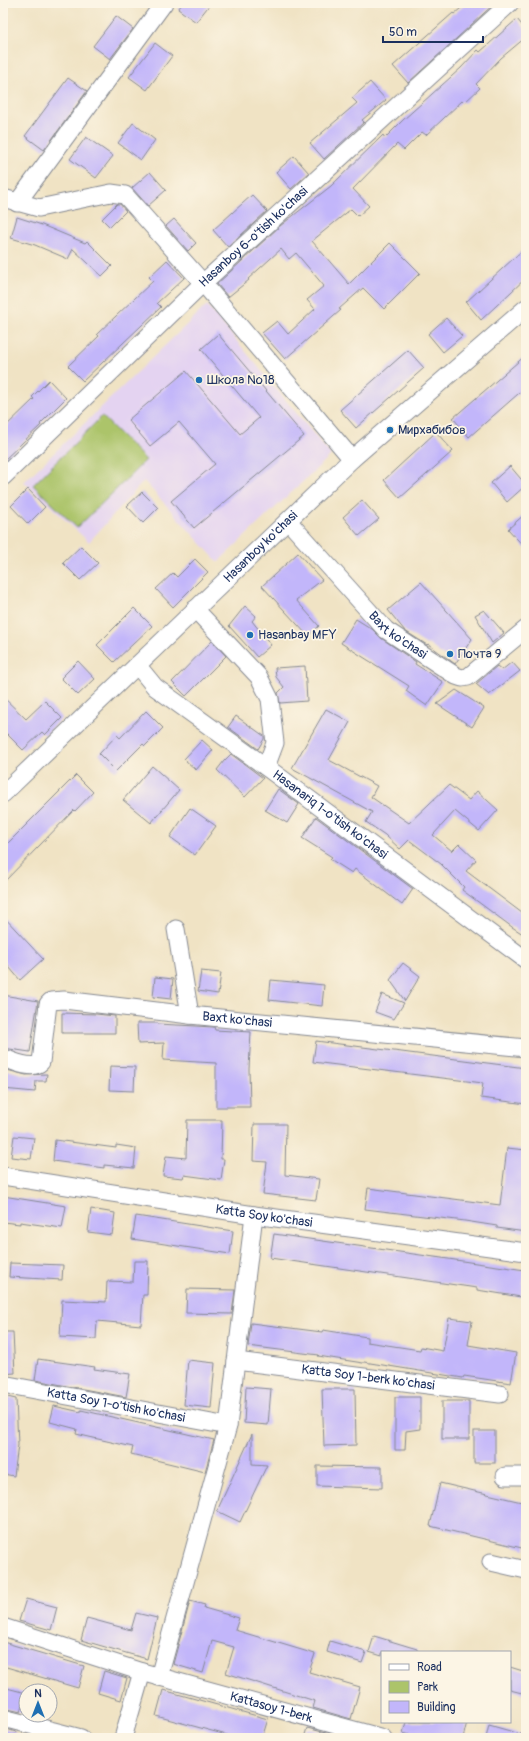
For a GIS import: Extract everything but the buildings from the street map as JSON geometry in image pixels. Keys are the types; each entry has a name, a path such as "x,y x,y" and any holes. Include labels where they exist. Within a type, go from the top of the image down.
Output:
{"street":[{"path":"164,3 10,201 39,208 111,193 125,195 203,283 352,459"},
{"name":"Hasanboy 6-o'tish ko'chasi","path":"3,477 203,283 510,3"},
{"name":"Hasanboy ko'chasi","path":"3,794 352,459 526,308"},
{"name":"Baxt ko'chasi","path":"288,521 386,630 456,676 462,678 468,677 526,629"},
{"path":"195,609 259,677 270,700 275,743 266,767"},
{"name":"Hasanariq 1-o'tish ko'chasi","path":"137,665 155,687 266,767 526,960"},
{"path":"176,929 190,1015"},
{"name":"Baxt ko'chasi","path":"3,1058 31,1066 37,1065 41,1062 48,1004 51,1002 64,1000 190,1015 526,1048"},
{"name":"Katta Soy ko'chasi","path":"3,1176 254,1215 526,1252"},
{"path":"159,1677 228,1426 254,1215"},
{"name":"Katta Soy 1-berk ko'chasi","path":"236,1361 500,1394"},
{"name":"Katta Soy 1-o'tish ko'chasi","path":"3,1384 228,1426"},
{"path":"505,1476 526,1476"},
{"path":"491,1562 526,1570"},
{"name":"Kattasoy 1-berk","path":"3,1627 159,1677 383,1738"},
{"path":"123,1738 142,1672"},
{"path":"3,1718 81,1738"}],"shaded area":[{"name":"Школа №18","path":"207,305 331,455 218,562 144,481 89,542 24,482"}],"green space":[{"path":"102,416 146,460 77,528 33,485"}],"place":[{"name":"Школа №18","path":"199,380"},
{"name":"Мирхабибов","path":"390,430"},
{"name":"Hasanbay MFY","path":"250,635"},
{"name":"Почта 9","path":"450,654"}]}
